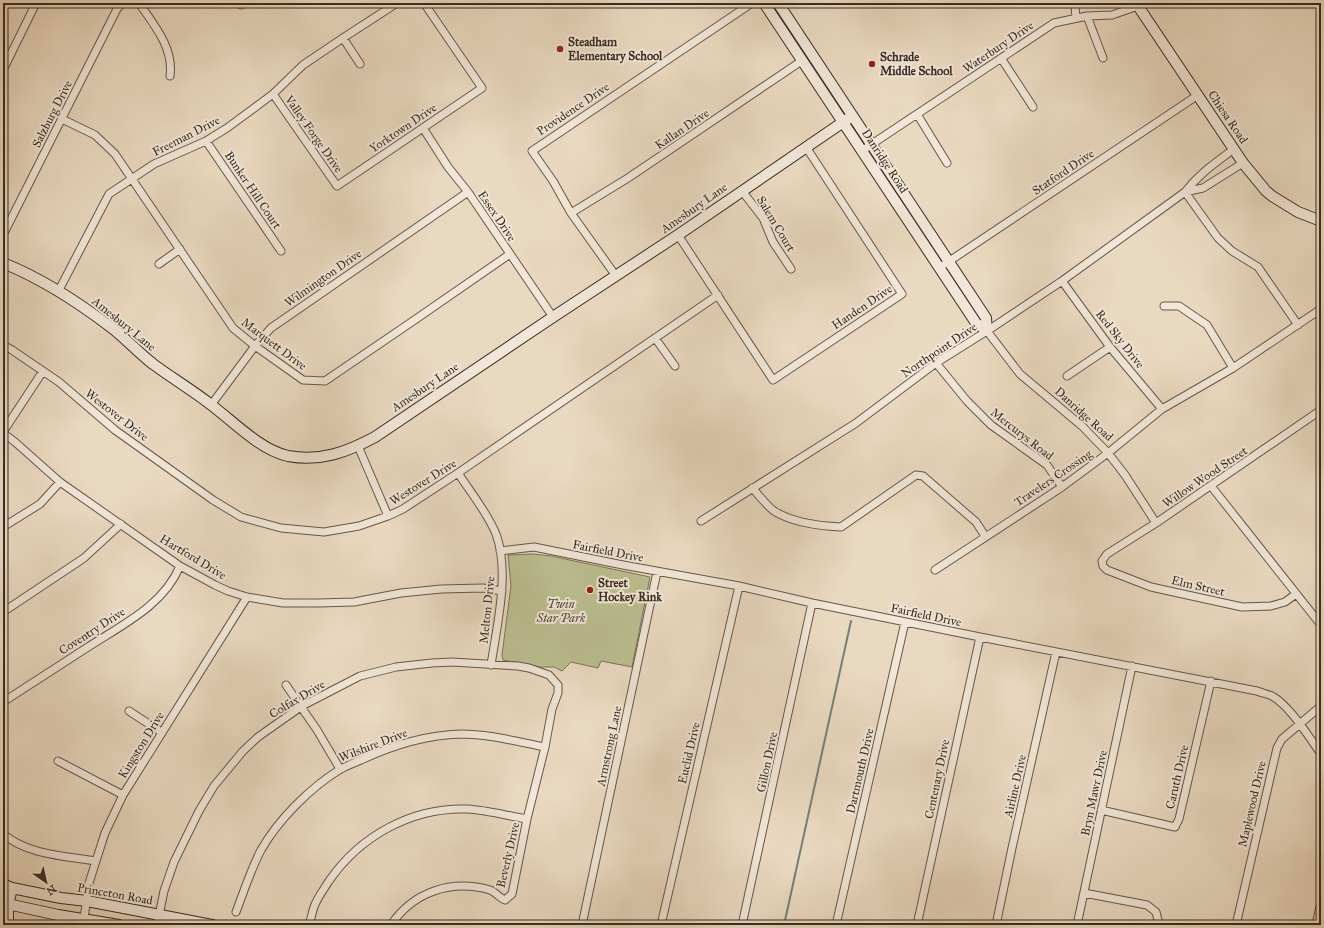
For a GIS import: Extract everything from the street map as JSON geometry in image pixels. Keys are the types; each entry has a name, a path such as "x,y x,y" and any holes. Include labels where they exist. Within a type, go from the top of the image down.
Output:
{"street":[{"path":"3,70 36,3"},
{"name":"Salzburg Drive","path":"3,235 117,9 122,3"},
{"path":"139,3 166,45 172,66 170,76"},
{"path":"240,3 241,5 244,3"},
{"name":"Freeman Drive","path":"59,290 109,194 154,164 206,141 227,128 273,94 303,65 397,3"},
{"name":"Yorktown Drive","path":"337,186 482,88 424,3"},
{"name":"Providence Drive","path":"616,276 571,213 553,181 532,151 752,3"},
{"name":"Danridge Road","path":"764,3 803,60 848,118"},
{"name":"Danridge Road","path":"778,3 867,148 944,264 986,318 987,331 1020,374 1082,426 1108,453 1125,475 1156,523"},
{"name":"Waterbury Drive","path":"867,148 1054,23 1087,16 1112,15 1137,4"},
{"name":"Chiesa Road","path":"1137,4 1243,163 1272,196 1298,212 1321,221"},
{"path":"1075,6 1076,18"},
{"path":"1087,16 1103,58"},
{"path":"343,38 360,64"},
{"path":"1001,58 1033,107"},
{"name":"Kallan Drive","path":"571,213 628,178 803,60"},
{"name":"Valley Forge Drive","path":"273,94 337,186"},
{"name":"Statford Drive","path":"944,264 1198,96"},
{"path":"917,114 947,163"},
{"name":"Amesbury Lane","path":"3,263 24,271 59,290 112,328 152,363 262,444 288,456 315,458 335,455 358,446 375,437 553,316 678,235 848,118"},
{"name":"Marquett Drive","path":"62,119 95,135 116,154 233,328 255,346 303,380 324,381 510,254"},
{"name":"Essex Drive","path":"423,128 448,167 468,192 553,316"},
{"name":"Bunker Hill Court","path":"206,141 281,252"},
{"name":"Handen Drive","path":"718,295 773,380 902,294 806,147"},
{"name":"Northpoint Drive","path":"701,521 856,423 936,363 1062,281 1185,192 1195,179 1204,171 1234,149"},
{"name":"Northpoint Drive","path":"1185,192 1203,188 1243,163"},
{"name":"Salem Court","path":"742,190 763,218 773,242 791,269"},
{"name":"Wilmington Drive","path":"211,405 255,346 271,328 468,192"},
{"path":"1185,192 1218,238 1232,251 1258,267 1298,325"},
{"path":"678,235 718,295"},
{"path":"159,264 180,249"},
{"name":"Red Sky Drive","path":"1062,281 1110,347 1162,409"},
{"name":"Westover Drive","path":"3,345 64,386 115,430 213,500 241,517 281,528 324,532 359,526 403,509 458,474 718,295"},
{"path":"1164,306 1180,306 1207,325 1233,368"},
{"name":"Travelers Crossing","path":"935,570 1062,487 1108,453 1162,409 1233,368 1321,309"},
{"path":"656,338 675,366"},
{"path":"1067,376 1110,347"},
{"name":"Mercurys Road","path":"936,363 967,401 991,425 1047,465 1062,487"},
{"path":"3,433 43,371"},
{"name":"Willow Wood Street","path":"1102,561 1107,554 1211,486 1321,410"},
{"name":"Hartford Drive","path":"3,433 60,482 180,566 228,591 248,597 283,603 354,602 401,593 441,589 483,588 502,591"},
{"path":"358,446 388,516"},
{"name":"Melton Drive","path":"458,474 487,516 496,534 500,551 502,591 491,665"},
{"path":"752,488 772,510 789,519 828,526 841,526 916,475 923,476 976,522 985,536"},
{"path":"3,527 40,504 60,482"},
{"path":"1211,486 1321,625"},
{"path":"3,612 84,558 121,524"},
{"name":"Fairfield Drive","path":"500,551 534,546 657,572 739,586 905,622 1257,691 1272,697 1282,704 1321,754"},
{"name":"Elm Street","path":"1102,561 1103,566 1107,570 1151,587 1242,607 1271,606 1285,602 1296,594"},
{"name":"Coventry Drive","path":"3,702 131,620 162,594 175,578 180,566"},
{"name":"Armstrong Lane","path":"582,925 657,572"},
{"name":"Euclid Drive","path":"661,925 739,586"},
{"name":"Kingston Drive","path":"84,918 89,883 105,833 123,795 161,732 248,597"},
{"name":"Gillon Drive","path":"742,925 812,603"},
{"name":"Dartmouth Drive","path":"836,925 905,622"},
{"name":"Centenary Drive","path":"917,925 980,637"},
{"name":"Airline Drive","path":"996,925 1056,652"},
{"name":"Colfax Drive","path":"158,920 164,891 174,862 198,811 214,786 258,737 302,706 360,676 396,667 432,663 518,666 550,675 558,685"},
{"name":"Bryn Mawr Drive","path":"1077,925 1132,666"},
{"name":"Caruth Drive","path":"1102,810 1175,828 1179,819 1211,681"},
{"path":"286,685 302,706 340,769"},
{"name":"Beverly Drive","path":"391,925 396,916 420,897 431,891 447,887 460,886 479,888 497,893 505,900 512,894 552,709 558,693 558,685"},
{"name":"Maplewood Drive","path":"1236,925 1274,756 1282,738 1321,706"},
{"path":"129,711 161,732"},
{"name":"Wilshire Drive","path":"236,912 248,879 261,850 273,832 301,801 317,786 340,769 395,746 432,737 460,734 479,735 545,747"},
{"path":"58,761 123,795"},
{"path":"309,925 314,906 333,876 359,846 386,828 410,818 435,811 467,809 527,819"},
{"path":"3,834 26,847 49,854 96,861"},
{"path":"8,886 6,904 8,925"},
{"name":"Princeton Road","path":"8,886 61,898 87,901 158,920 212,925"},
{"path":"1084,893 1146,906 1156,912 1158,920 1157,925"},
{"path":"1316,925 1321,902"},
{"path":"6,904 58,915 84,918 119,925"}],"green space":[{"name":"Twin Star Park","path":"533,554 551,556 650,577 632,667 601,661 598,668 571,662 562,671 554,667 540,667 503,660 502,655 511,586 508,555"}],"waterway":[{"path":"784,925 851,621"}],"place":[{"name":"Steadham Elementary School","path":"560,49"},
{"name":"Schrade Middle School","path":"872,64"},
{"name":"Street Hockey Rink","path":"590,590"}]}
